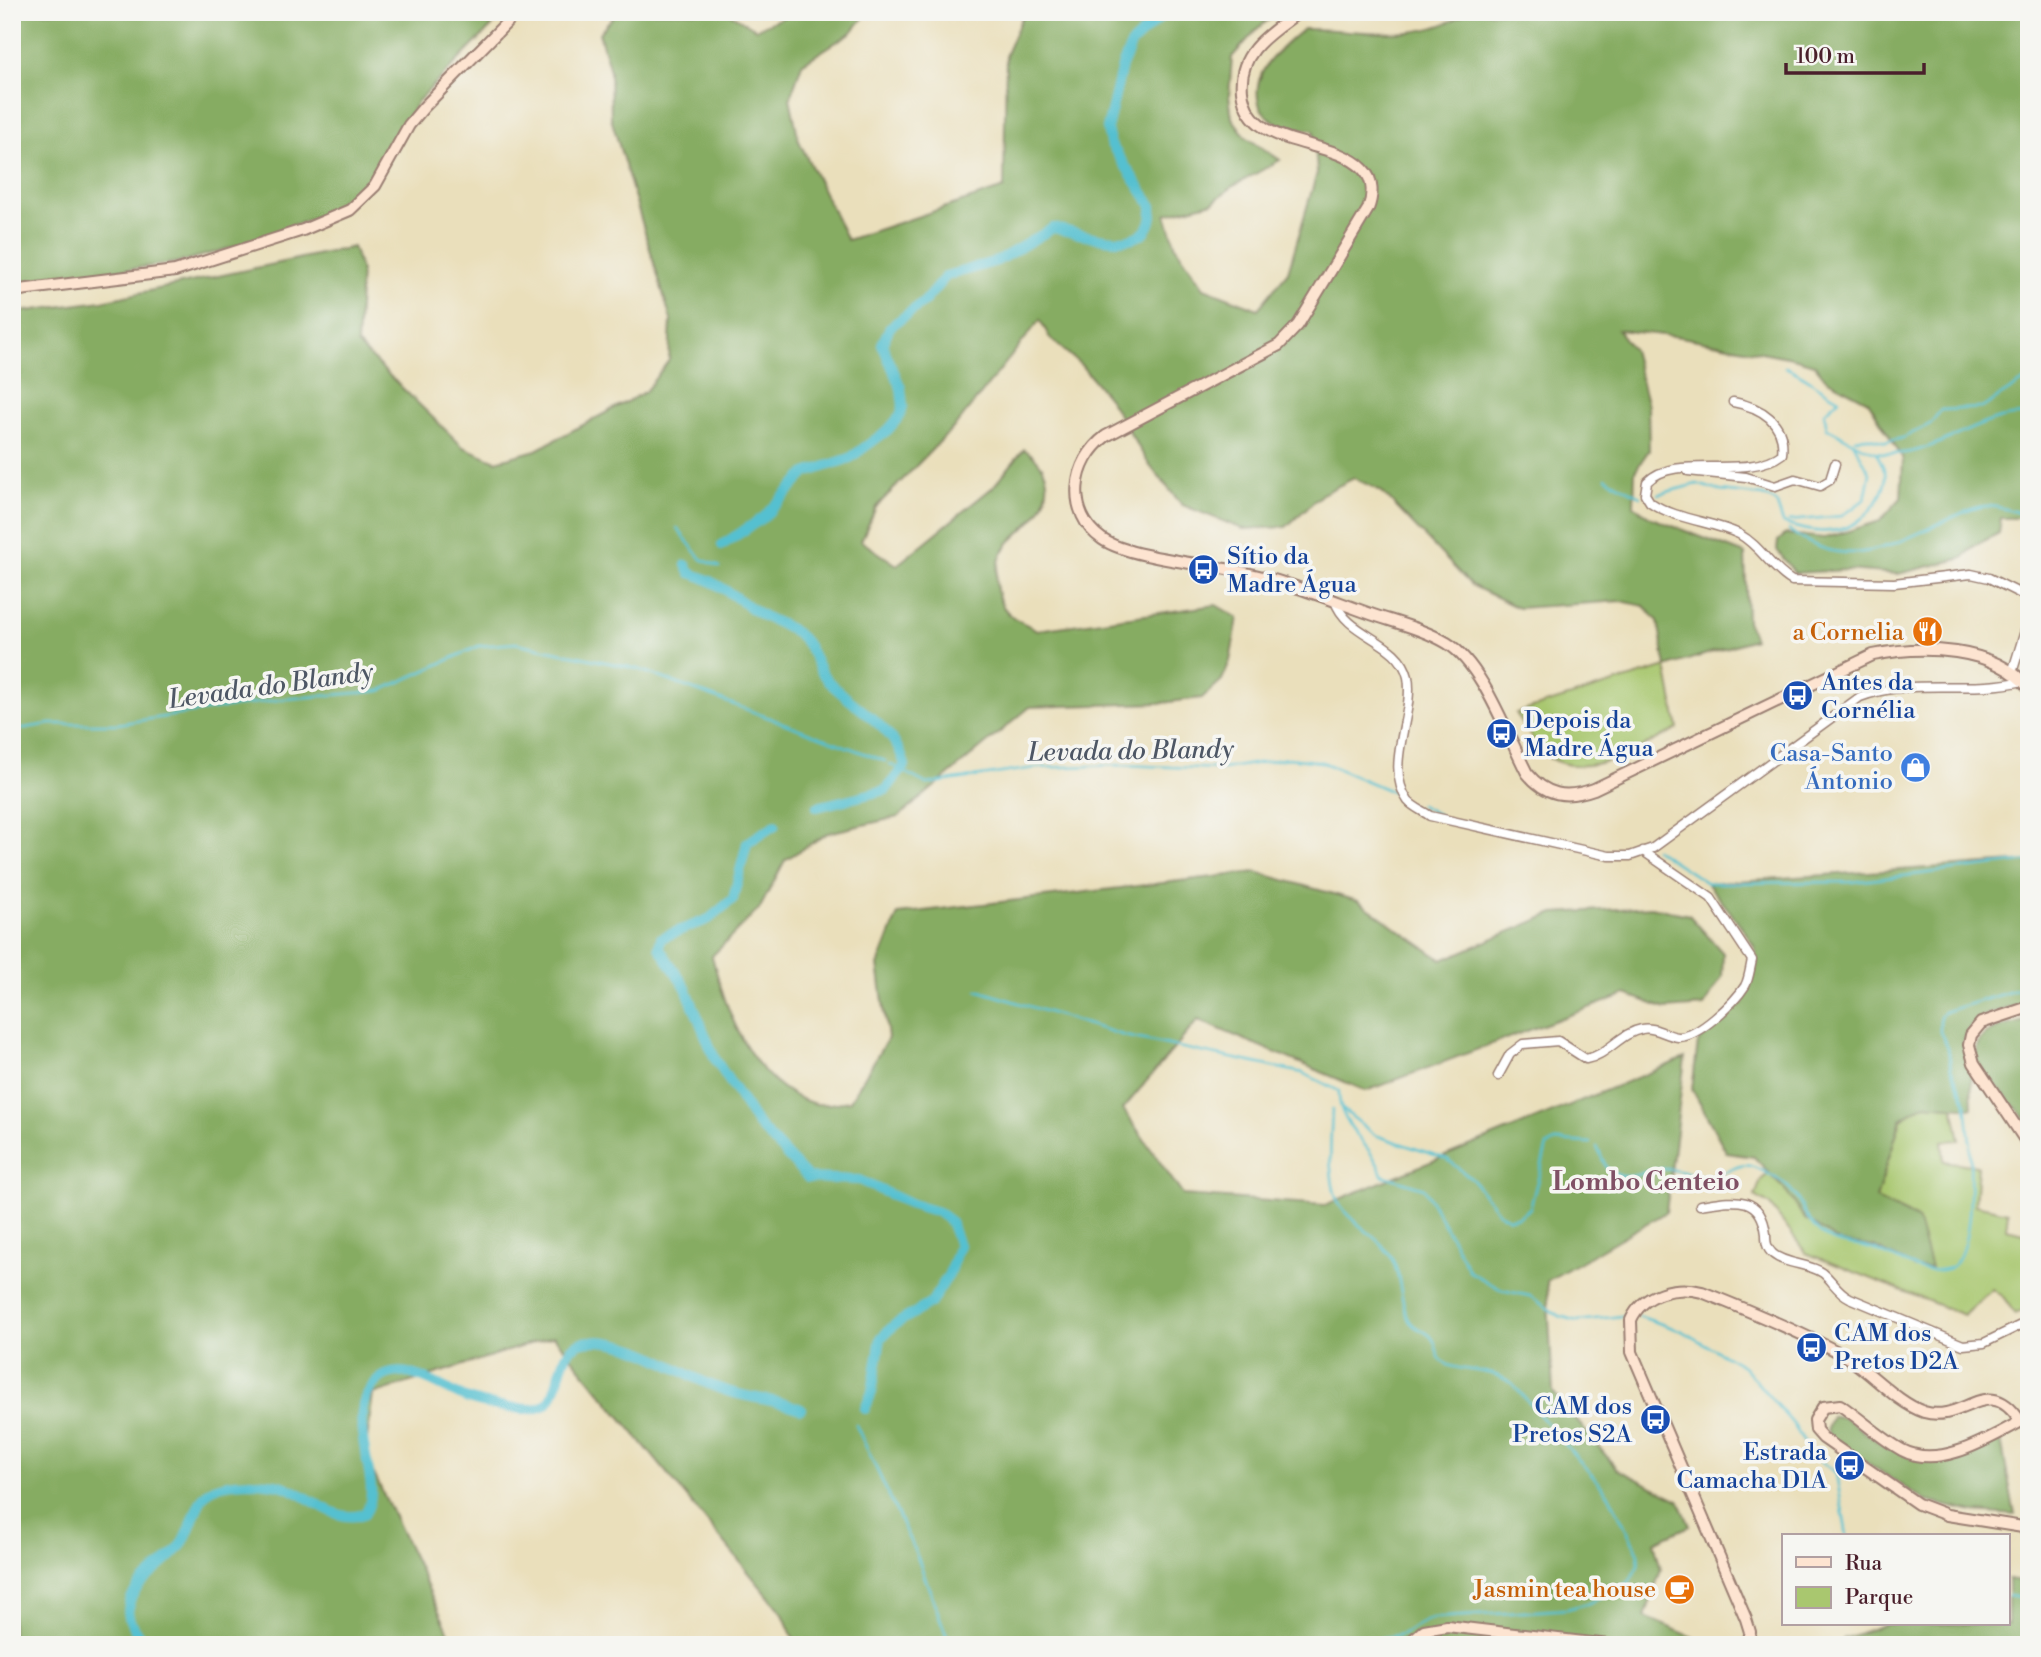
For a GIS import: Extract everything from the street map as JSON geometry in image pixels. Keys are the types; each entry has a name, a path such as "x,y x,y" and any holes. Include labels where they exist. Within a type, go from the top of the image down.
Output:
{"main road":[{"path":"12,292 175,271 303,230 350,211 375,186 409,125 424,107 517,12"},
{"path":"1299,12 1261,40 1248,55 1241,77 1243,97 1259,122 1274,133 1343,156 1363,168 1372,192 1365,216 1290,334 1255,360 1099,441 1084,459 1076,489 1085,521 1093,532 1111,544 1244,572 1335,601 1436,638 1457,650 1476,671 1527,773 1544,790 1569,796 1594,789 1873,655 1912,649 1943,650 2001,666 2026,684"},
{"path":"2029,1007 1985,1020 1974,1031 1969,1045 1974,1063 2029,1146"},
{"path":"1746,1645 1750,1632 1745,1619 1636,1366 1630,1339 1632,1317 1658,1294 1680,1289 1695,1291 1845,1356 1921,1411 1946,1413 1995,1399 2008,1404 2026,1419 1948,1454 1932,1458 1903,1451 1840,1405 1823,1407 1815,1420 1816,1430 1907,1498 1947,1515 2029,1528"},
{"path":"1407,1645 1424,1630 1447,1626 1609,1645"}],"street":[{"path":"1733,402 1751,405 1773,420 1783,444 1782,454 1753,466 1668,470 1649,480 1644,490 1647,500 1655,506 1740,535 1763,552 1778,573 1792,581 1894,583 1979,574 2029,598"},
{"path":"1685,469 1701,474 1746,477 1775,485 1796,480 1820,486 1830,480 1835,464"},
{"path":"1335,601 1337,609 1403,661 1409,681 1399,773 1411,804 1430,816 1609,856 1630,856 1653,848 1860,697 1898,687 2026,684"},
{"path":"2012,673 2029,618"},
{"path":"1498,1076 1510,1054 1523,1044 1558,1041 1586,1059 1600,1055 1623,1036 1643,1028 1678,1037 1696,1034 1724,1010 1745,985 1752,960 1711,898 1643,852"},
{"path":"1700,1205 1750,1203 1762,1215 1767,1244 1773,1254 1822,1273 1839,1293 1963,1345 1984,1343 2029,1321"}],"green space":[{"path":"12,12 506,12 418,101 368,188 344,207 237,246 180,262 12,285"},
{"path":"617,12 727,12 756,29 795,12 868,12 852,32 802,64 790,98 799,141 847,240 1004,188 1006,54 1024,12 1279,12 1258,28 1232,57 1229,96 1232,118 1246,137 1280,160 1232,187 1213,202 1166,214 1176,247 1204,288 1258,309 1288,272 1317,173 1314,130 1279,124 1260,107 1257,92 1259,81 1269,61 1303,29 1408,32 1428,29 1467,12 2029,12 2029,518 2001,518 1999,533 1974,546 1963,558 1898,574 1847,570 1795,573 1777,550 1778,541 1786,534 1824,538 1836,535 1880,521 1901,498 1903,459 1868,401 1826,379 1814,364 1793,358 1681,337 1618,330 1633,350 1648,406 1649,450 1635,471 1634,506 1652,518 1745,554 1747,621 1754,639 1666,667 1658,621 1644,606 1621,601 1518,608 1471,585 1381,491 1354,478 1322,494 1286,527 1243,529 1182,505 1150,466 1109,399 1081,365 1050,338 1040,320 956,425 876,507 861,541 897,565 993,487 1024,449 1038,461 1046,474 1047,490 1038,513 1008,544 999,561 997,592 1006,610 1016,619 1037,630 1216,605 1238,618 1230,661 1222,680 1202,698 1161,703 1030,707 898,817 828,833 785,860 760,908 712,956 734,1022 757,1063 773,1080 791,1093 812,1103 826,1104 850,1101 888,1038 878,965 898,914 1256,872 1358,901 1442,960 1554,913 1651,907 1689,915 1723,953 1722,977 1704,1006 1666,1009 1626,994 1366,1091 1198,1020 1123,1109 1183,1195 1325,1205 1685,1058 1666,1212 1547,1281 1553,1392 1617,1469 1679,1500 1690,1526 1654,1542 1661,1569 1645,1617 1711,1645 796,1645 783,1614 554,1336 373,1394 365,1455 455,1645 12,1645 12,313 102,301 353,247 361,271 357,344 463,447 496,461 536,450 645,392 669,360 671,320 611,118 610,71 599,33"},
{"path":"1666,667 1678,729 1611,760 1575,766 1559,762 1540,749 1516,713"},
{"path":"2029,861 2029,1003 1987,1014 1971,1025 1963,1043 1971,1070 1972,1108 1925,1104 1901,1119 1876,1199 1917,1219 1931,1268 1915,1268 1874,1247 1840,1242 1805,1219 1787,1192 1754,1157 1727,1153 1692,1089 1698,1042 1739,1002 1754,976 1756,962 1755,949 1748,935 1707,883"},
{"path":"2029,1020 2029,1122 1977,1065 1976,1053 1978,1044 1989,1032"},
{"path":"1925,1104 1953,1106 1960,1140 1942,1141 1944,1161 1978,1166 1975,1205 2008,1212 2006,1229 2029,1234 2026,1277 2029,1278 2029,1308 2015,1314 2004,1298 1992,1289 1964,1315 1806,1253 1769,1204 1755,1196 1761,1180 1768,1173 1787,1192 1805,1219 1840,1242 1874,1247 1930,1268 1917,1219 1876,1199 1901,1119"},
{"path":"1832,1416 1846,1419 1885,1445 1917,1458 1947,1457 2000,1435 2015,1515 1973,1512 1926,1501 1831,1439 1827,1429"},
{"path":"2010,1579 2029,1582 2029,1645 1841,1645 1843,1639 1880,1626 2010,1626"}],"waterway":[{"path":"722,545 764,517 806,473 850,458 888,430 900,416 903,406 901,388 882,344 890,327 924,302 946,276 997,261 1053,228 1115,240 1130,239 1142,234 1150,223 1152,206 1110,143 1107,129 1122,66 1132,43 1166,12"},
{"path":"1785,367 1839,399 1824,413 1827,428 1876,452 1896,454 1916,451 1992,421 2010,416 2029,416"},
{"path":"1855,439 1865,437 1886,442 1903,438 1930,424 1941,410 1982,408 2029,378"},
{"path":"1789,521 1842,516 1865,499 1870,473 1853,442"},
{"path":"1659,494 1697,484 1720,491 1763,496 1776,502 1783,523 1811,531 1837,530 1860,520 1880,495 1885,475 1876,452"},
{"path":"1606,478 1640,496"},
{"path":"1789,530 1809,543 1848,553 1886,547 1981,507 2008,509 2029,516"},
{"path":"677,528 701,559 720,567"},
{"path":"686,565 690,573 718,586 760,614 798,634 810,649 825,678 884,729 900,752 905,765 886,790 817,807"},
{"name":"Levada do Blandy","path":"12,730 50,724 117,724 284,699 380,691 479,646 516,643 638,669 885,761"},
{"name":"Levada do Blandy","path":"906,773 927,784 1035,768 1121,765 1223,769 1288,758 1322,762 1395,793"},
{"name":"Levada do Blandy","path":"890,764 901,770"},
{"name":"Levada do Blandy","path":"1420,805 1439,815"},
{"path":"775,825 747,843 733,899 709,919 661,938 659,947 686,988 715,1059 757,1124 808,1178 859,1180 908,1203 938,1212 950,1221 959,1245 949,1274 931,1303 894,1325 881,1338 872,1392 865,1409"},
{"name":"Levada do Blandy","path":"1655,849 1707,883 1852,882 2029,861"},
{"path":"1970,1143 1966,1103 1951,1069 1948,1047 1940,1032 1940,1017 1944,1012 2029,986"},
{"path":"977,990 1125,1036 1303,1073 1339,1091 1340,1103 1349,1125 1371,1154 1382,1175 1424,1188 1470,1272 1502,1290 1530,1296 1559,1316 1578,1321 1631,1315"},
{"path":"1341,1108 1375,1135 1447,1159 1473,1180 1499,1213 1509,1218 1518,1217 1530,1208 1547,1146 1557,1141 1591,1143"},
{"path":"1332,1109 1331,1167 1337,1200 1347,1214 1379,1242 1391,1257 1410,1322 1432,1338 1443,1362 1457,1368 1494,1375 1513,1384 1609,1495 1639,1554 1638,1566 1629,1582 1589,1603 1567,1609 1434,1618 1403,1634 1380,1638 1372,1645"},
{"path":"1597,1147 1607,1169 1623,1176 1662,1169 1708,1176 1741,1166 1752,1166 1787,1186 1810,1222 1826,1237 1840,1243 1875,1250 1921,1269 1940,1270 1950,1268 1964,1246 1969,1211 1970,1146"},
{"path":"1638,1316 1682,1331 1743,1366 1793,1424 1812,1455 1836,1473 1847,1534"},
{"path":"145,1645 129,1617 132,1596 180,1547 202,1498 214,1488 239,1483 276,1484 293,1490 334,1513 344,1516 365,1513 370,1501 371,1485 362,1432 362,1414 366,1397 376,1382 386,1375 409,1373 468,1399 531,1409 544,1406 552,1398 570,1350 580,1343 596,1341 630,1347 646,1353 724,1390 801,1409"},
{"path":"856,1425 917,1556 950,1645"},
{"path":"2010,1596 2029,1599"}],"place":[{"name":"Sítio da Madre Água","path":"1204,570"},
{"name":"a Cornelia","path":"1927,632"},
{"name":"Antes da Cornélia","path":"1798,696"},
{"name":"Depois da Madre Água","path":"1501,734"},
{"name":"Casa-Santo Ántonio","path":"1916,767"},
{"name":"CAM dos Pretos D2A","path":"1811,1347"},
{"name":"CAM dos Pretos S2A","path":"1655,1420"},
{"name":"Estrada Camacha D1A","path":"1850,1466"},
{"name":"Jasmin tea house","path":"1679,1589"}],"district":[{"name":"Lombo Centeio","path":"1646,1181"}]}
